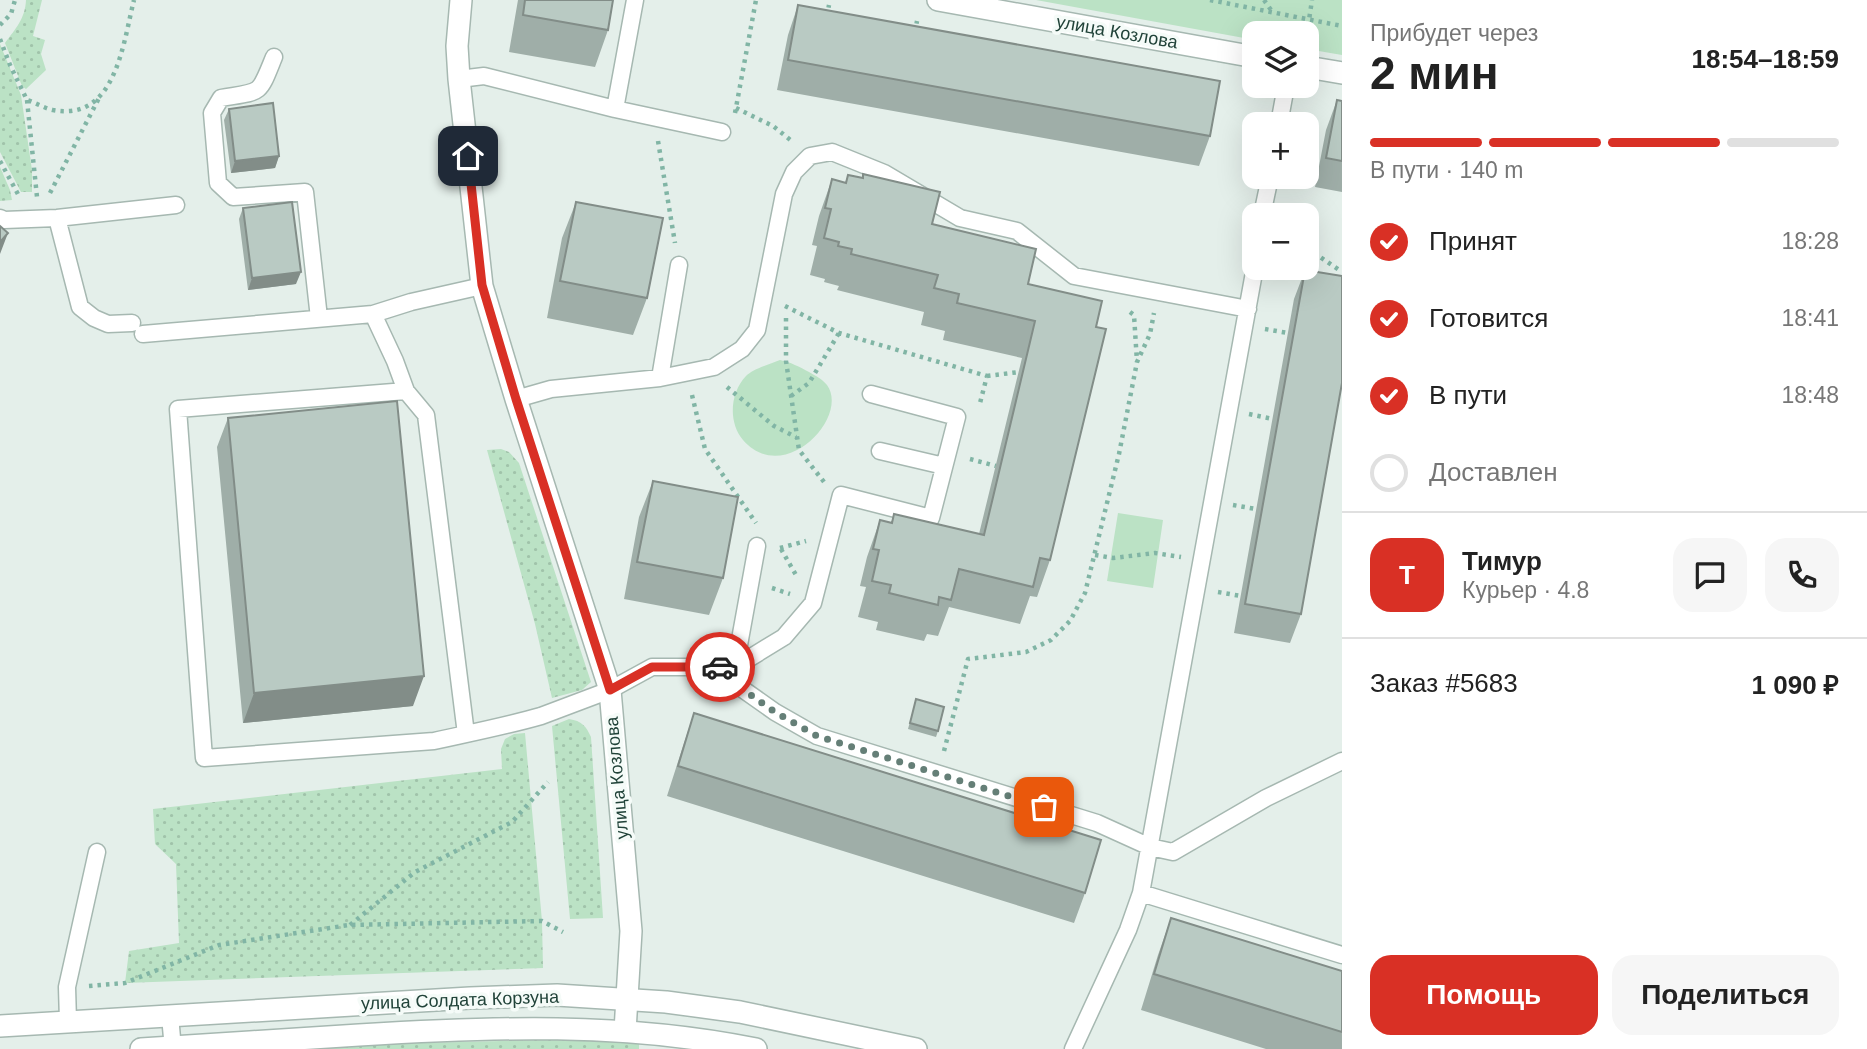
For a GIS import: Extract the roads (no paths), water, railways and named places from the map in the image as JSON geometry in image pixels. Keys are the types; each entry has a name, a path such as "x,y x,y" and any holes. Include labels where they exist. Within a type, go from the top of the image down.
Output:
{"street":[{"name":"улица Козлова","path":"461,0 457,46 459,79 482,285 610,690 630,917 625,1031"},
{"name":"улица Козлова","path":"938,0 1242,55"},
{"path":"1319,69 1342,73"},
{"name":"улица Солдата Корзуна","path":"0,1026 517,996 628,998 740,1012 916,1049"},
{"name":"улица Солдата Корзуна","path":"141,1049 468,1030 555,1028 625,1031 755,1049"}],"lane":[{"path":"615,109 635,0"},
{"path":"274,57 261,88 254,93 221,98 212,113 218,183 233,197 305,192 318,318"},
{"path":"459,79 484,76 615,109 722,132"},
{"path":"516,399 551,389 660,378 714,367 742,349 757,330 784,194 794,172 810,156 832,152 884,173 960,218 1017,231 1074,276 1248,309"},
{"path":"0,218 49,218 176,205"},
{"path":"49,218 80,307 94,318 108,324 137,328 373,314 482,285"},
{"path":"660,378 679,265"},
{"path":"1073,1049 1128,930 1142,893 1253,280"},
{"path":"373,314 406,391 426,415 466,734"},
{"path":"406,391 178,409 204,758 434,741 541,716 610,690 652,667 736,667 785,637 813,603 841,495 931,517 957,417 871,394"},
{"path":"880,451 944,466"},
{"path":"757,547 736,667 741,688 775,712 817,736 1097,823 1150,847 1173,852 1266,798 1342,761"},
{"path":"68,1021 67,987 97,852"},
{"path":"1142,893 1342,955"},
{"path":"170,1016 173,1048"}]}
